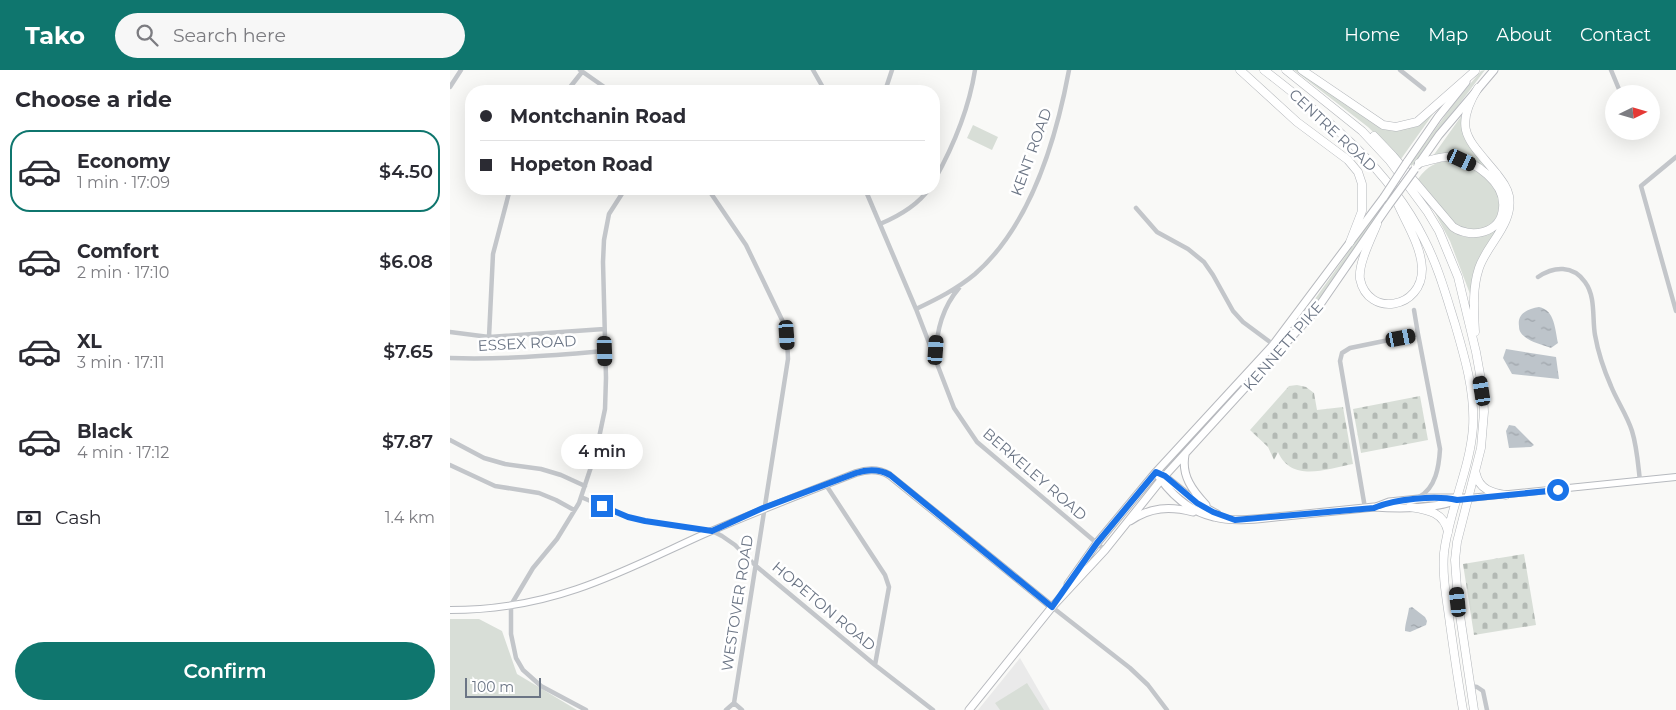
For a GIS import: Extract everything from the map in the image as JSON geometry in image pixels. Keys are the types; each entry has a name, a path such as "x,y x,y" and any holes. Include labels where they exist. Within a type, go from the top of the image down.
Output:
{"highway":[{"path":"1240,70 1297,122 1348,160 1358,172 1362,184 1362,211 1350,242"},
{"name":"CENTRE ROAD","path":"1264,70 1330,123 1388,183 1415,221 1439,272 1470,380 1473,414 1471,446 1448,532 1444,571 1449,618"},
{"name":"CENTRE ROAD","path":"1286,70 1375,144 1396,168 1427,211 1442,238 1458,277 1476,352 1483,402 1483,439 1476,474 1457,542 1455,573 1470,686"},
{"path":"1302,70 1383,125 1396,127 1417,122 1476,70"},
{"path":"1476,352 1474,293 1479,269 1485,254 1507,219 1510,208 1506,185 1467,135 1465,113 1478,88"},
{"path":"1322,98 1341,109 1380,142 1452,226 1461,232 1476,234 1483,233 1494,226 1504,210 1501,193 1494,182 1477,167 1452,157 1439,158 1417,166"},
{"path":"1377,224 1361,268 1360,279 1365,290 1374,300 1384,304 1395,305 1404,302 1418,289 1422,267 1420,254 1388,183"},
{"path":"1476,474 1479,483 1484,488 1506,495"},
{"path":"1408,504 1437,513 1446,524 1448,532"},
{"path":"1449,618 1455,635 1462,678 1464,683 1470,686 1474,710"},
{"path":"1449,618 1463,710"}],"main road":[{"name":"KENNETT PIKE","path":"1052,607 1097,543 1156,472 1273,344 1384,197 1438,117 1476,70"},
{"name":"KENNETT PIKE","path":"969,710 1026,638 1105,550 1123,525 1163,478 1317,308 1438,135 1494,70"},
{"path":"1185,455 1184,469 1190,486 1211,514"},
{"path":"450,610 469,610 511,605 550,597 588,585 763,508 864,471 873,470 887,473 1052,607"},
{"path":"1156,472 1182,501 1211,514"},
{"path":"1123,525 1140,515 1160,508 1181,508 1235,520 1365,508 1393,509 1408,504 1444,504 1469,498 1676,477"}],"street":[{"path":"450,87 461,70"},
{"path":"814,70 822,85"},
{"path":"888,85 892,70"},
{"path":"940,168 958,129 972,90 975,70"},
{"name":"KENT ROAD","path":"936,360 937,338 945,308 952,296 993,255 1009,234 1025,206 1055,133 1068,70"},
{"path":"1400,70 1424,89"},
{"path":"1611,70 1617,85"},
{"path":"571,85 581,71 601,85"},
{"path":"1676,157 1641,186 1676,311"},
{"path":"489,337 493,254 508,195"},
{"path":"586,710 541,686 523,670 516,658 511,634 511,605 533,568 557,539 574,510 581,497 596,452 604,409 606,378 604,240 609,214 621,195"},
{"name":"WESTOVER ROAD","path":"712,195 746,245 784,324 787,335 788,359 784,388 763,508 756,566 734,703"},
{"name":"BERKELEY ROAD","path":"868,195 916,309 954,408 977,442 1105,550"},
{"path":"880,224 901,214 925,195"},
{"path":"1136,208 1157,232 1188,249 1204,262 1233,311 1243,322 1280,350"},
{"path":"1538,277 1554,268 1564,269 1581,278 1588,287 1592,301 1594,334 1610,386 1632,430 1640,481"},
{"name":"KENT ROAD","path":"916,309 952,291 965,282"},
{"path":"1408,504 1430,487 1439,465 1439,446 1414,310"},
{"name":"ESSEX ROAD","path":"450,332 489,337 604,329"},
{"path":"1365,508 1340,360 1342,353 1350,348 1418,334"},
{"name":"ESSEX ROAD","path":"450,358 541,356 605,351"},
{"path":"450,440 484,458 505,464 541,469 561,475 585,486"},
{"path":"450,465 495,486 539,493 574,510"},
{"path":"826,485 885,575 889,587 875,665"},
{"name":"HOPETON ROAD","path":"581,497 628,517 712,531 735,545 756,566 875,665 933,710"},
{"path":"1052,607 1130,668 1148,685 1167,710"},
{"path":"1470,686 1478,687 1483,691 1487,710"},
{"path":"727,710 734,703 742,710"}],"shaded area":[{"path":"1020,658 1050,710 978,710"}],"green space":[{"path":"1294,70 1298,70 1353,108 1391,130 1409,128 1416,125 1434,111 1401,159 1368,127"},
{"path":"1485,70 1411,166 1411,163 1454,103 1481,71"},
{"path":"1462,115 1475,152 1492,175 1482,168 1433,156"},
{"path":"973,125 998,137 992,150 967,138"},
{"path":"1453,160 1471,168 1487,179 1497,193 1499,209 1497,216 1486,227 1477,230 1458,228 1418,179 1433,165"},
{"path":"1384,202 1387,202 1310,309 1310,306"},
{"path":"1435,210 1450,229 1466,237 1476,236 1499,227 1473,294 1470,294 1450,241"},
{"path":"1289,386 1306,387 1314,393 1317,410 1343,407 1353,464 1321,471 1301,471 1292,468 1284,462 1278,452 1274,460 1268,447 1250,430"},
{"path":"1420,396 1428,440 1361,453 1353,409"},
{"path":"1524,554 1536,625 1474,635 1463,564"},
{"path":"450,619 479,619 502,631 517,674 577,710 450,710"},
{"path":"1027,683 1044,710 1000,710 995,703"}],"water":[{"path":"1539,307 1548,312 1553,321 1558,343 1551,348 1528,339 1522,335 1519,329 1520,318 1524,312"},
{"path":"1506,349 1556,357 1559,379 1512,374 1503,358"},
{"path":"1509,425 1515,426 1534,445 1531,447 1509,448 1506,431"},
{"path":"1412,607 1425,617 1427,621 1426,625 1410,632 1405,631 1405,628 1409,608"}],"route":[{"path":"602,506 628,517 645,521 712,531 763,508 856,473 869,470 880,471 890,475 1052,607 1097,543 1156,472 1165,476 1197,503 1223,517 1235,520 1374,508 1389,502 1441,498 1457,500 1558,490"}]}
